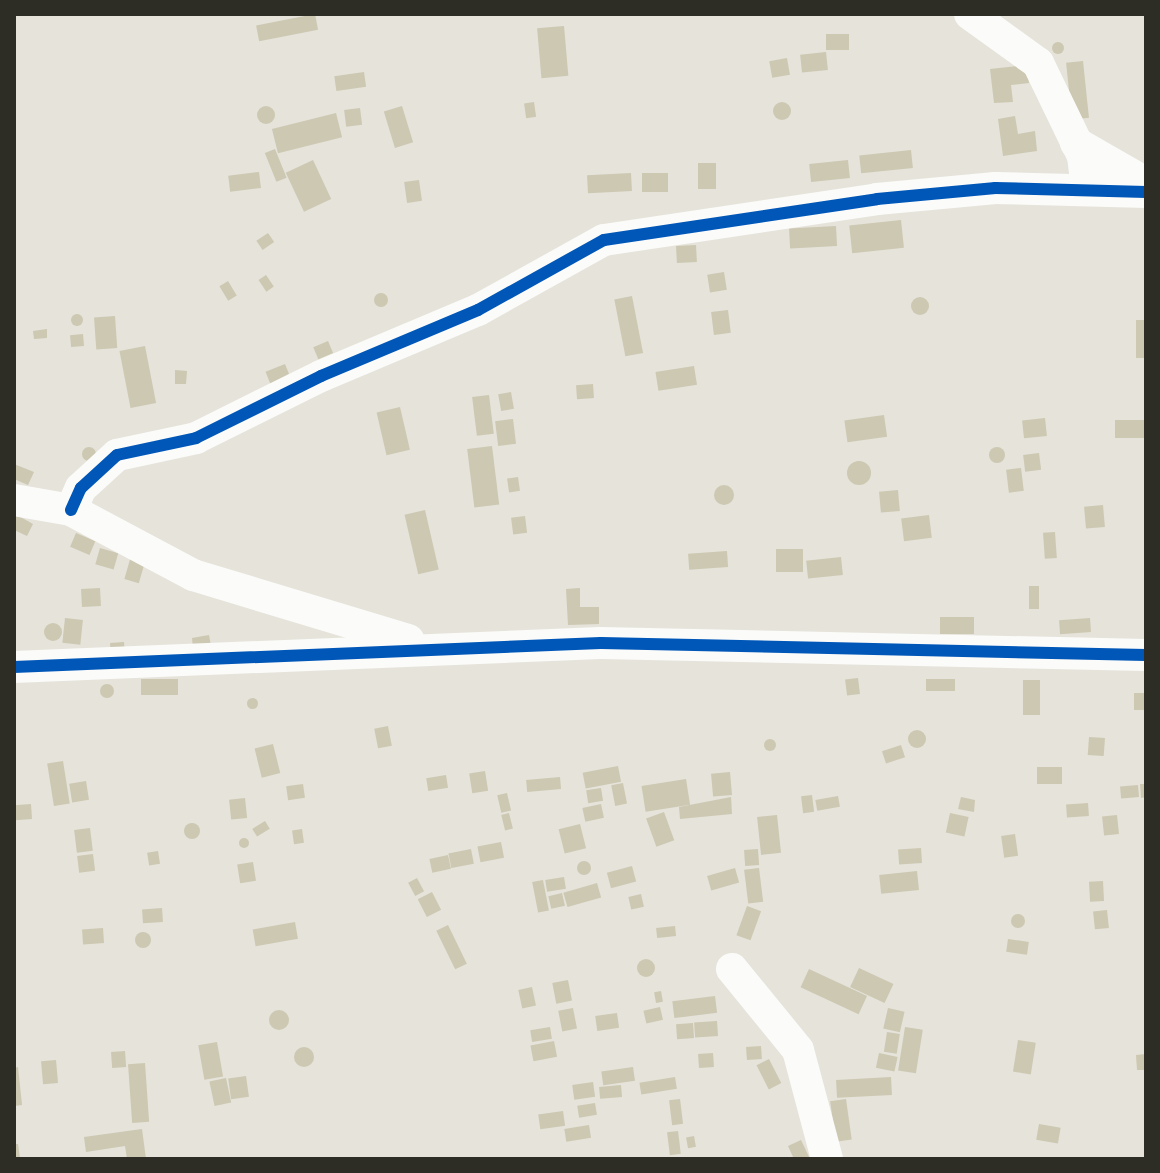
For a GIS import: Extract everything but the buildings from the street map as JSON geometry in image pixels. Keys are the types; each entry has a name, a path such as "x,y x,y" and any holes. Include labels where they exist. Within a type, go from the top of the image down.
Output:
{"street":[{"path":"970,14 1038,63 1076,143 1087,188"},
{"path":"1076,143 1146,183"},
{"path":"71,510 81,488 117,455 196,438 321,376 478,310 604,240 877,199 995,188 1087,188 1146,192"},
{"path":"14,500 71,510 193,575 430,647"},
{"path":"14,667 430,647 601,643 1146,655"},
{"path":"732,969 798,1050 827,1159"}],"cycle path":[{"path":"71,510 81,488 117,455 196,438 321,376 478,310 604,240 877,199 995,188 1146,192"},
{"path":"14,667 601,643 1146,655"}]}
